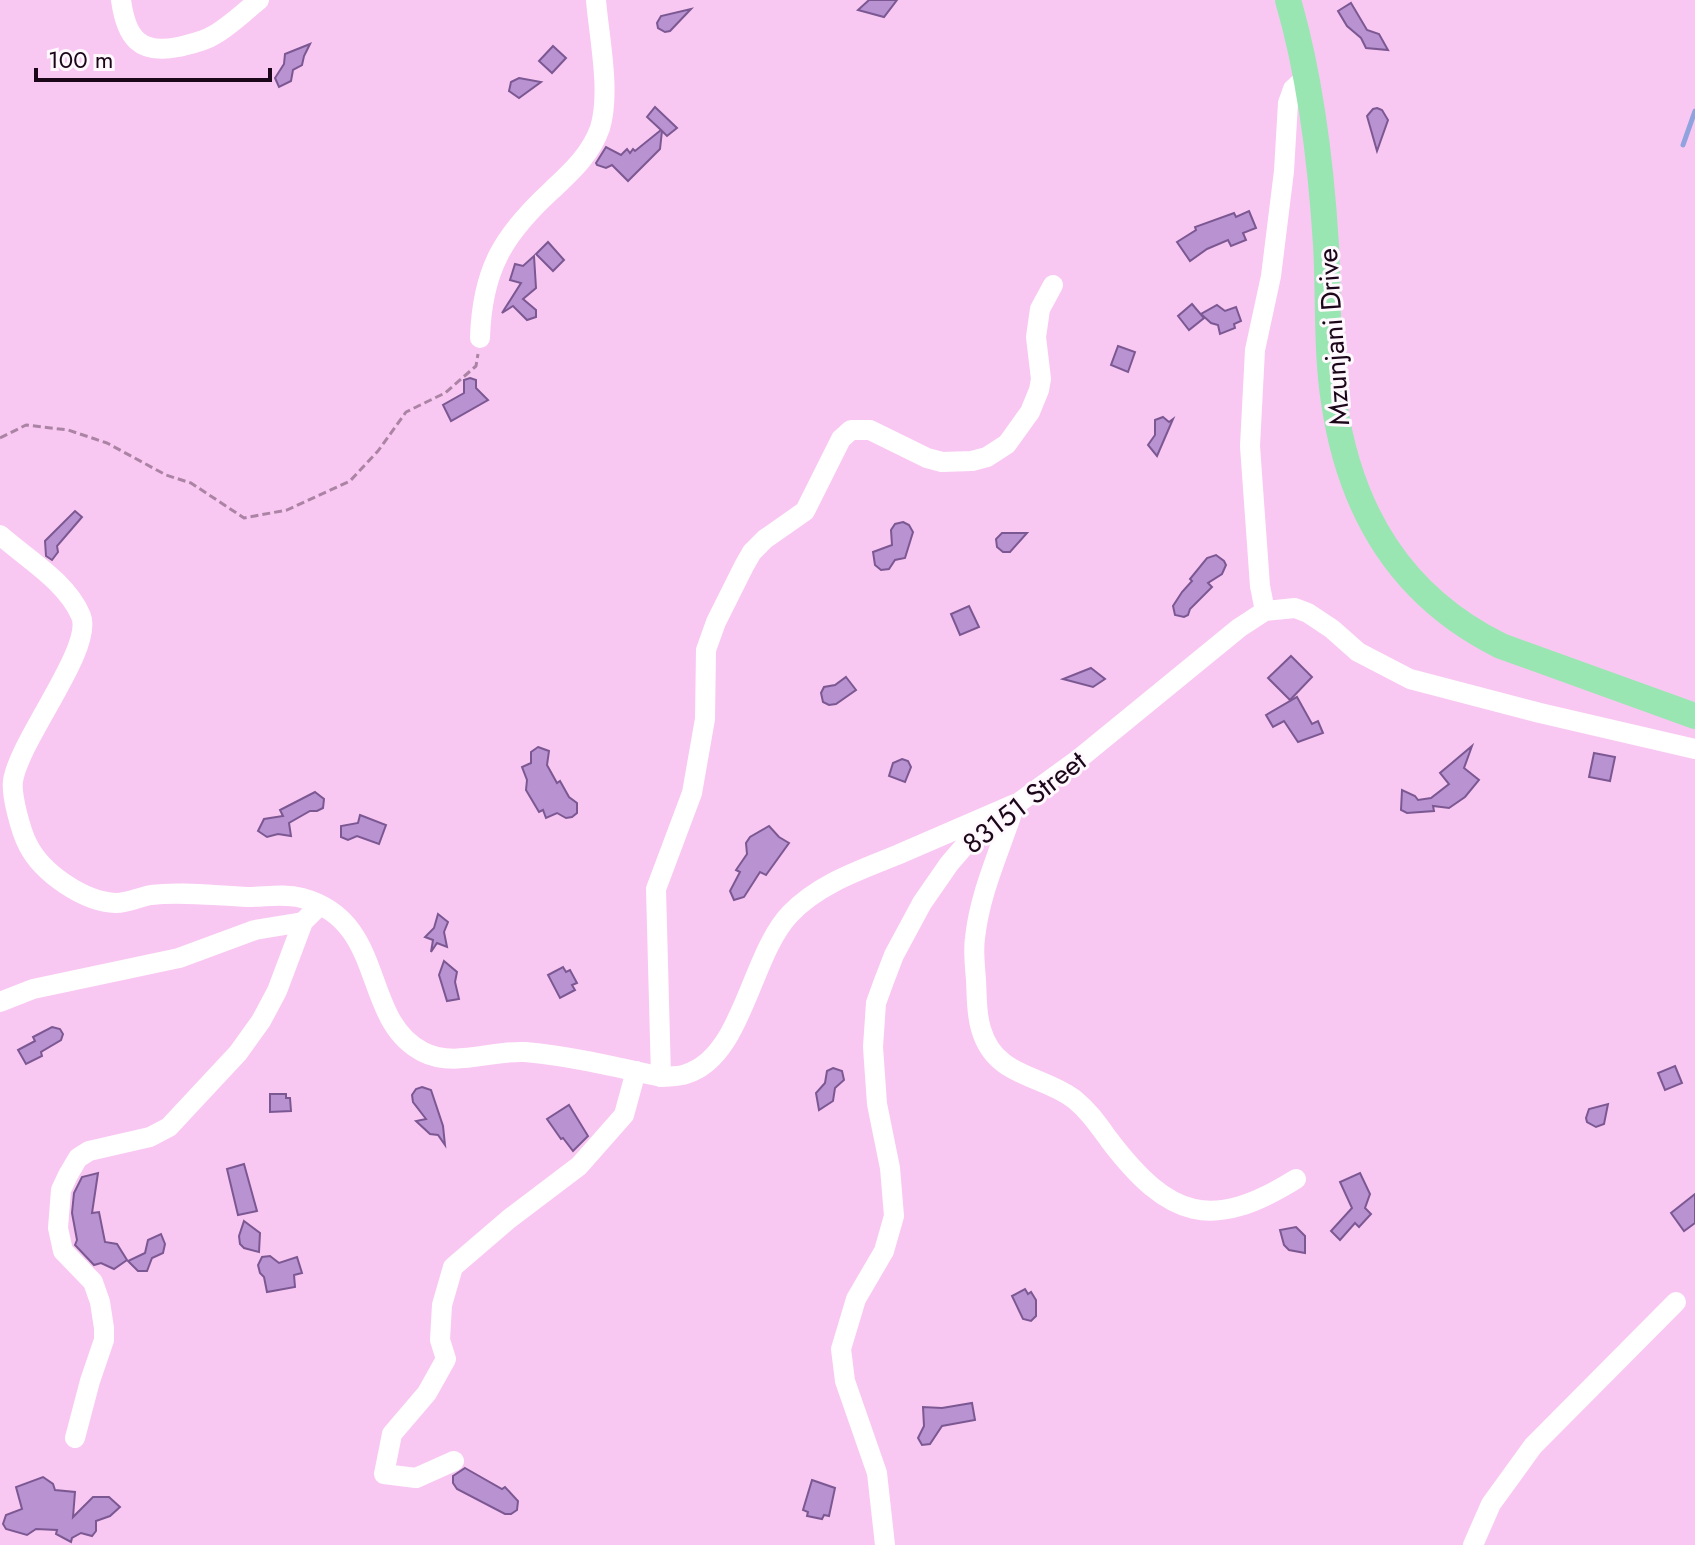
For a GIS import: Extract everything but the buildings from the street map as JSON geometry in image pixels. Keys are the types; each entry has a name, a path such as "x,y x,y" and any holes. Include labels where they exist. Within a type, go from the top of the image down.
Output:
{"main road":[{"name":"Mzunjani Drive","path":"1288,0 1315,127 1326,245 1333,400 1347,469 1365,515 1386,549 1417,585 1454,619 1476,633 1501,646 1695,716"}],"street":[{"path":"121,0 126,22 138,43 163,50 211,37 259,0"},
{"path":"480,338 481,313 491,266 510,232 585,157 601,125 603,87 596,0"},
{"path":"1305,78 1293,89 1288,103 1284,171 1271,276 1255,350 1250,446 1260,586 1265,611 1295,608 1308,613 1358,652 1410,679 1695,749"},
{"path":"661,1077 656,889 692,793 705,719 706,650 716,622 752,552 805,511 841,439 851,430 870,430 927,458 942,462 987,457 1007,444 1030,412 1039,390 1041,379 1036,337 1040,309 1053,285"},
{"path":"0,535 61,588 80,614 82,622 77,648 28,743 13,782 22,830 29,848 73,889 114,903 151,895 280,895 302,898 320,905 347,923 364,951 390,1018 410,1044 426,1054 464,1058 523,1052 661,1077 687,1074 717,1055 733,1028 776,932 789,914 808,897 870,866 1015,804"},
{"name":"83151 Street","path":"885,1545 877,1473 845,1381 841,1349 853,1307 884,1251 894,1216 890,1168 877,1104 873,1047 876,1003 901,942 922,903 973,836 1080,758 1239,628 1265,611"},
{"path":"1015,804 985,886 974,941 981,1029 988,1046 997,1058 1022,1076 1057,1089 1075,1100 1144,1181 1170,1200 1194,1210 1211,1212 1263,1200 1296,1179"},
{"path":"75,1438 104,1340 104,1328 93,1282 63,1251 57,1214 61,1190 78,1158 89,1151 150,1137 169,1127 238,1053 261,1021 277,991 303,922 320,905"},
{"path":"0,1002 33,989 179,958 255,930 303,922"},
{"path":"454,1461 416,1478 384,1474 392,1434 427,1393 446,1359 440,1340 442,1305 453,1267 509,1219 579,1166 624,1115 636,1071"},
{"path":"1473,1545 1491,1504 1533,1446 1676,1302"}],"path":[{"path":"0,438 26,425 68,430 107,443 166,475 191,483 244,518 287,510 350,481 378,451 406,412 445,393 476,366 480,338"}],"waterway":[{"path":"1683,145 1695,111"}]}
